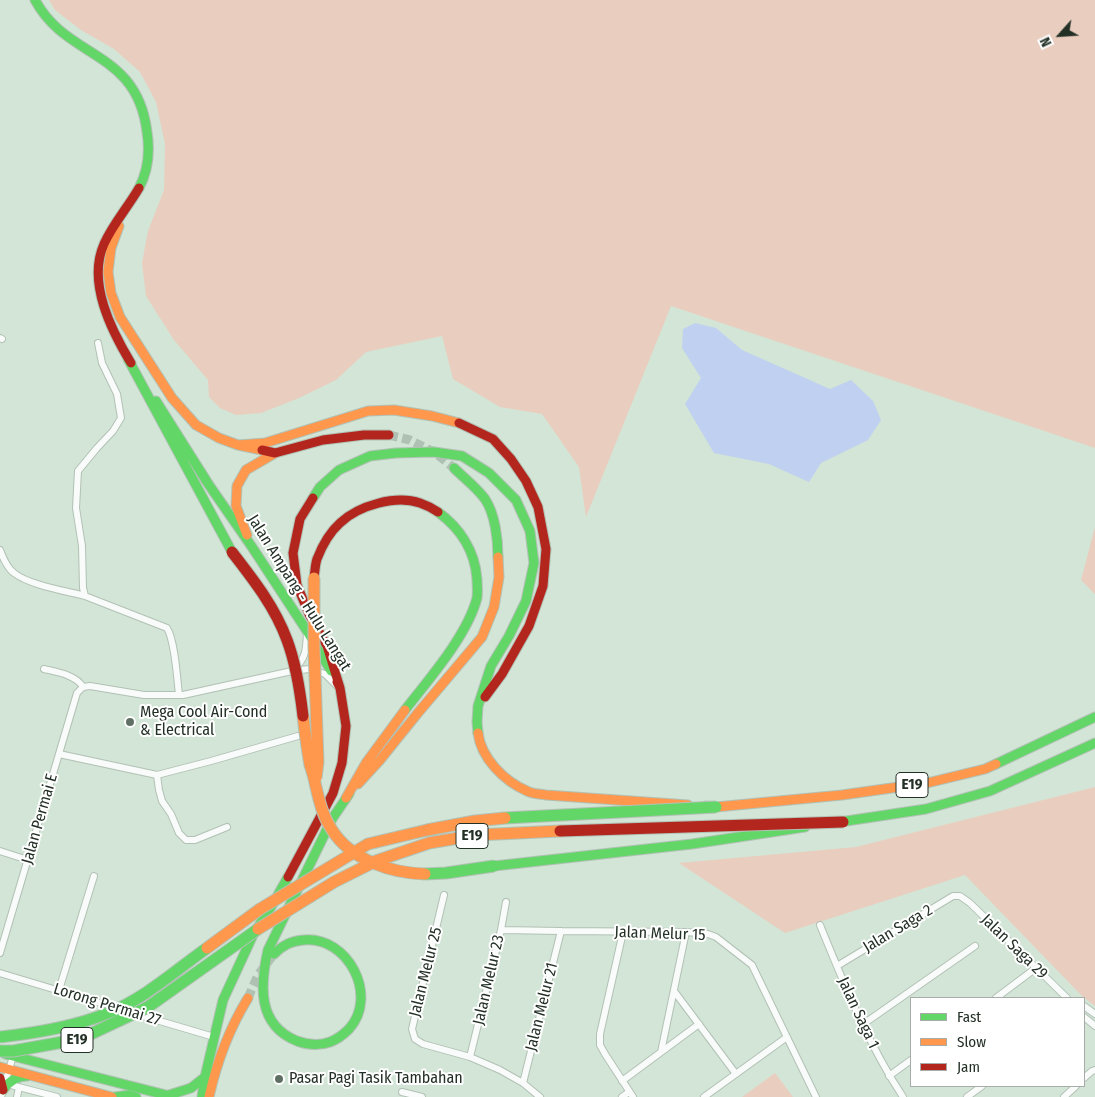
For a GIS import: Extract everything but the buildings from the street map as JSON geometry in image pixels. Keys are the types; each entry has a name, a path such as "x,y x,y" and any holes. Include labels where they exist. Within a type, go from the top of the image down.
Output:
{"main road":[{"name":"Jalan Ampang - Hulu Langat","path":"35,0 46,17 62,33 102,59 125,78 134,90 146,120 148,160 143,177 137,192 107,238 100,254 98,274 100,294 105,313 128,359 307,631 340,688 346,726 342,763 333,793 274,902 253,935 223,1000 214,1037 209,1078 209,1097"},
{"name":"Jalan Ampang - Hulu Langat","path":"125,209 111,248 108,272 111,293 120,316 172,398 196,425 219,438 238,445 275,453 322,440 364,435 389,435"},
{"path":"128,359 232,552 268,600 284,632 299,686 310,766 319,801 333,831 348,847 366,860 388,869 430,874 692,844 842,822"},
{"path":"238,445 265,443 368,411 394,410 432,416 463,424 493,439 511,459 526,481 538,507 546,549 543,586 529,626 502,674 478,706"},
{"path":"340,688 326,646 309,614 297,585 293,553 300,519 320,487 339,470 370,456 434,452 462,456 489,473 516,500 530,530 534,563 526,602 492,666 478,706 479,742 490,761 501,775 528,792 546,795 716,807"},
{"path":"252,547 236,506 237,486 246,470 275,453"},
{"path":"346,798 482,637 494,607 499,577 495,526 484,498 454,468"},
{"path":"274,954 280,948 293,941 314,939 331,945 344,956 355,970 360,988 360,1009 354,1022 343,1035 331,1042 318,1045 305,1044 287,1037 271,1021 263,1001 263,971 268,950 332,820 366,763 459,636 478,596 478,573 472,552 463,536 442,515 422,503 406,501 385,502 357,511 340,522 327,540 317,559 314,578 318,762 315,782"},
{"name":"E19","path":"0,1037 64,1027 109,1013 141,996 260,909 368,844 475,821 716,807 842,795 927,783 985,769 1095,717"},
{"name":"E19","path":"0,1052 80,1039 148,1006 268,922 334,882 376,860 429,843 476,835 522,832 842,822 926,808 990,791 1095,743"},
{"name":"Jalan Ampang - Hulu Langat","path":"202,1097 234,1021 248,998"},
{"path":"0,1052 171,1096 209,1078 216,1097"},
{"path":"4,1068 113,1097 129,1095 136,1097"},
{"path":"3,1087 16,1078 24,1076 60,1082"}],"street":[{"path":"85,596 82,546 76,508 78,471 96,448 113,431 121,418 117,394 102,363 98,343"},
{"path":"0,550 3,559 14,573 32,582 85,596 167,628 170,632 173,646 179,696"},
{"path":"292,671 303,660 307,631"},
{"path":"44,669 71,677 83,687 90,686 144,695 179,696 309,669 325,674 340,688"},
{"name":"Jalan Permai E","path":"0,953 77,693 83,687"},
{"path":"58,754 157,775 298,736"},
{"path":"157,775 162,801 171,814 179,833 186,840 195,840 227,827"},
{"path":"0,851 28,860"},
{"path":"59,990 94,876"},
{"name":"Jalan Melur 25","path":"444,896 412,1029 415,1039 423,1044 470,1057"},
{"name":"Jalan Saga 2","path":"837,966 953,896 960,896"},
{"name":"Jalan Saga 29","path":"960,896 1066,997"},
{"name":"Jalan Melur 23","path":"470,1057 506,902"},
{"name":"Jalan Saga 1","path":"820,925 862,1025 889,1076 903,1097"},
{"name":"Jalan Melur 15","path":"501,930 686,932 708,934 716,937 752,965 816,1097"},
{"name":"Jalan Melur 21","path":"523,1083 561,932"},
{"path":"622,1097 631,1094 600,1045 600,1034 623,932"},
{"path":"661,1052 686,932"},
{"path":"862,1025 975,946"},
{"path":"997,997 1036,968"},
{"name":"Lorong Permai 27","path":"0,973 214,1037"},
{"path":"674,991 736,1074"},
{"path":"1085,1018 1095,1026"},
{"path":"622,1081 699,1024"},
{"path":"704,1097 787,1037"},
{"path":"13,1056 4,1068 3,1087 19,1087 36,1094 57,1097"},
{"path":"470,1057 500,1070 523,1083 540,1097"},
{"path":"889,1076 910,1061"},
{"path":"17,1097 19,1087"},
{"path":"967,1097 981,1087"},
{"path":"1064,1097 1075,1087"},
{"path":"402,1092 422,1097"}],"shaded area":[{"path":"49,0 1095,0 1095,448 671,306 586,517 579,467 542,414 500,407 453,379 442,336 366,352 336,380 299,398 261,413 236,415 220,408 209,397 208,380 174,340 146,296 142,263 148,231 164,190 165,144 156,102 140,72 114,49 81,30 55,10"},
{"path":"1095,527 1095,594 1081,580"},
{"path":"1095,787 1095,1006 1081,995 965,875 785,933 679,863 856,847"},
{"path":"775,1073 793,1097 742,1097"}],"water":[{"path":"695,323 716,328 742,350 830,389 851,380 873,401 881,420 868,440 821,463 809,482 769,464 714,453 685,404 701,378 682,348 683,329"}],"tunnel":[{"path":"389,435 410,440 434,452 454,468"},
{"path":"248,998 258,975 274,954"}],"traffic: fast":[{"path":"35,0 49,19 65,34 116,70 130,85 141,105 148,139 146,168 139,188"},
{"path":"128,359 232,552"},
{"path":"156,401 209,485 307,631 331,671"},
{"path":"313,498 320,487 339,470 370,456 434,452 462,456 489,473 516,500 530,531 534,563 526,601 509,636 491,666 478,706 478,733"},
{"path":"454,468 478,491 488,505 495,527 498,557"},
{"path":"405,710 456,642 465,627 477,598 476,569 470,550 453,525 438,512"},
{"path":"996,764 1095,717"},
{"path":"833,823 926,809 990,791 1095,743"},
{"path":"274,954 288,944 304,940 320,941 334,948 345,958 354,971 360,985 361,1001 357,1016 343,1035 333,1041 314,1044 297,1041 284,1034 274,1025 268,1014 264,1003 263,990 268,950 332,819 349,794"},
{"path":"505,818 716,807"},
{"path":"494,866 692,844 805,827"},
{"path":"425,874 494,866"},
{"path":"202,1097 223,1000 253,935 288,877"},
{"path":"0,1051 13,1051 80,1039 148,1007 258,929"},
{"path":"0,1037 55,1029 108,1013 147,992 207,948"},
{"path":"5,1054 174,1097"},
{"path":"3,1090 13,1080 27,1076"},
{"path":"169,1095 191,1088 205,1077"},
{"path":"115,1097 129,1095 136,1097"}],"traffic: slow":[{"path":"119,226 111,248 108,272 111,293 120,317 172,398 196,425 219,438 238,445 262,450"},
{"path":"238,445 265,443 368,411 394,410 432,416 459,423"},
{"path":"247,535 236,506 237,486 246,470 275,453"},
{"path":"358,784 482,637 494,607 499,577 498,557"},
{"path":"314,578 318,762 316,778"},
{"path":"346,798 366,763 405,710"},
{"path":"303,716 310,765 323,813 332,830 350,849 373,863 399,871 425,874"},
{"path":"478,733 484,751 495,768 518,787 529,792 546,795 688,805"},
{"path":"706,806 716,807 842,795 927,783 985,769 996,764"},
{"path":"207,948 260,909 368,844 427,830 475,821 505,818"},
{"path":"258,929 334,882 376,861 429,843 476,835 560,831"},
{"path":"209,1097 224,1046 248,998"},
{"path":"0,1067 112,1097"}],"traffic: jam":[{"path":"131,363 109,321 100,290 98,274 99,259 104,244 139,188"},
{"path":"459,423 493,439 511,459 526,481 538,507 546,549 543,586 529,626 502,674 485,697"},
{"path":"262,450 275,453 323,440 364,435 389,435"},
{"path":"313,498 300,519 293,553 297,585 309,614 327,646 340,688"},
{"path":"314,578 315,566 321,549 340,523 357,511 378,503 400,500 420,503 438,512"},
{"path":"232,552 263,594 282,628 295,668 303,716"},
{"path":"288,877 333,793 342,763 346,726 340,688 337,682"},
{"path":"560,831 843,822"},
{"path":"0,1078 3,1090"}],"place":[{"name":"Mega Cool Air-Cond & Electrical","path":"130,722"},
{"name":"Pasar Pagi Tasik Tambahan","path":"279,1079"}]}
